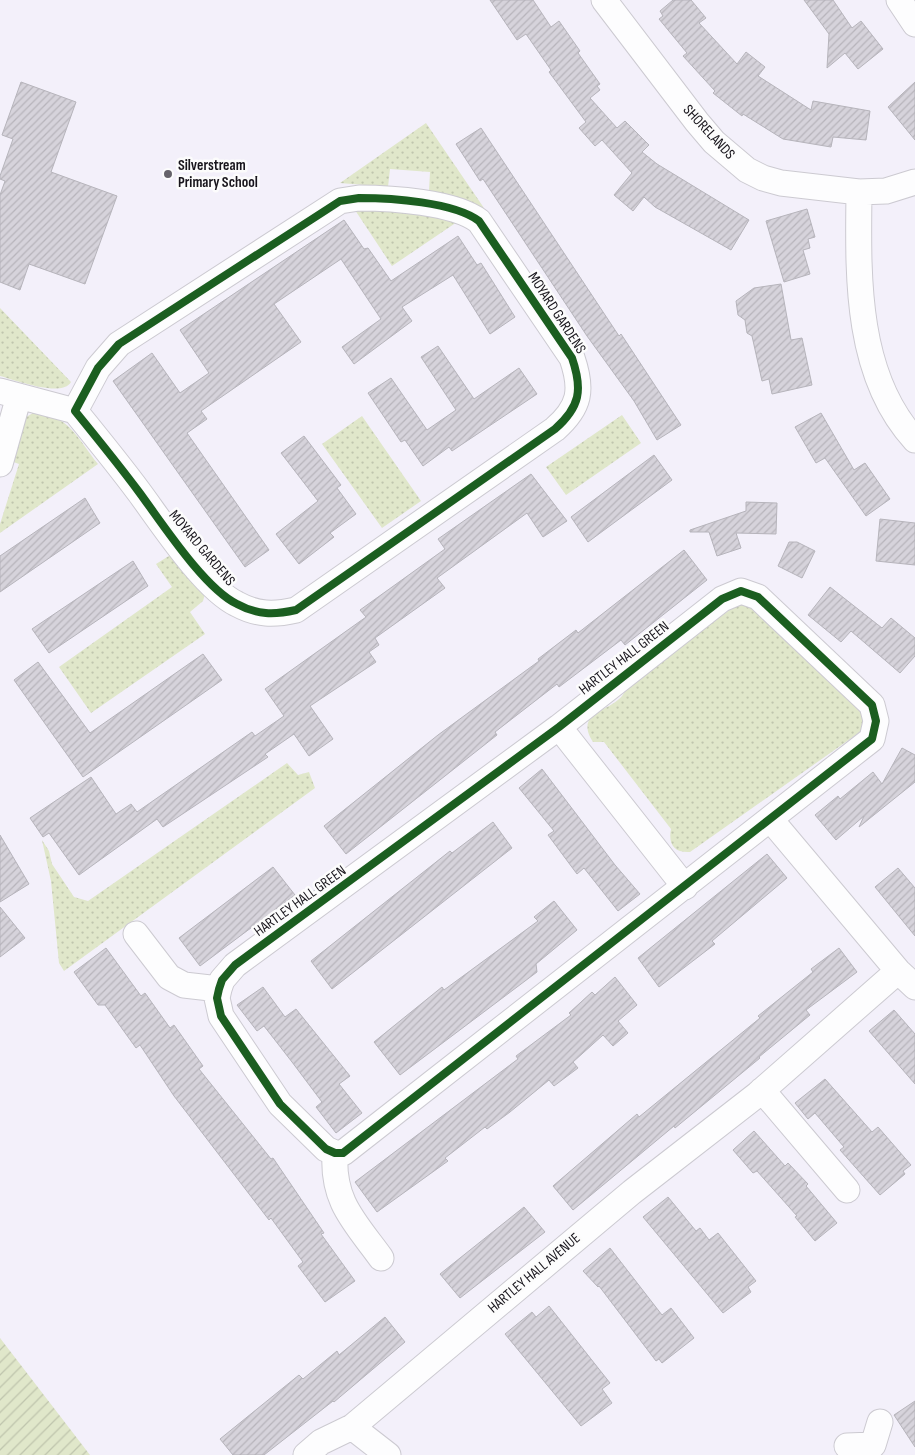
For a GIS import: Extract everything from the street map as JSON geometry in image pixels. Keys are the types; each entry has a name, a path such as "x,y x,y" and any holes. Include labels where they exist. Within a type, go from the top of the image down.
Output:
{"street":[{"name":"SHORELANDS","path":"604,0 697,122 714,142 747,170 781,184 859,192 886,191 915,182"},
{"path":"899,0 915,24"},
{"path":"859,192 862,294 871,363 903,426 915,440"},
{"name":"MOYARD GARDENS","path":"359,198 442,206 469,213 479,221 572,358 579,380 578,397 568,417 555,429 296,610 278,615 253,612 235,604 218,592 180,547 75,411 98,368 119,344 340,200 359,198"},
{"path":"0,464 9,394 75,411"},
{"name":"HARTLEY HALL GREEN","path":"219,989 222,980 235,966 559,727 722,599 740,591 758,596 872,705 876,721 872,739 771,820 343,1153 335,1153"},
{"path":"559,727 685,887"},
{"path":"771,820 907,979"},
{"path":"136,934 169,977 184,985 219,989 217,998 221,1016 280,1104 316,1140 335,1153 337,1191 343,1205 381,1258"},
{"name":"HARTLEY HALL AVENUE","path":"306,1455 321,1442 352,1427 632,1192 907,979"},
{"path":"762,1090 847,1190"},
{"path":"352,1427 388,1455"},
{"path":"847,1446 878,1441"}],"green space":[{"path":"426,123 484,208 459,198 429,191 430,172 390,169 388,187 340,183"},
{"path":"353,207 445,215 457,222 392,266"},
{"path":"0,308 71,382 66,386 49,388 38,387 0,376"},
{"path":"33,413 55,417 63,422 78,437 98,464 0,533 0,524 19,464 8,460 21,420"},
{"path":"622,415 641,443 566,495 546,467"},
{"path":"362,416 421,501 382,528 322,444"},
{"path":"172,554 205,594 203,601 190,612 205,634 91,713 59,667 172,587 156,564"},
{"path":"738,604 751,604 862,702 865,726 860,732 690,852 684,852 673,846 670,839 671,829 604,742 593,742 588,732 588,724 590,718 622,696 629,682"},
{"path":"287,763 298,775 309,772 315,788 64,971 59,963 51,881 42,840 49,851 52,864 74,897 88,901"},
{"path":"0,1338 90,1455 0,1455"}],"building":[{"path":"490,0 533,0 551,27 559,21 580,51 578,53 600,84 597,86 600,90 590,98 617,128 625,121 649,145 642,152 657,164 749,220 731,250 655,207 644,197 633,211 614,195 632,173 602,140 595,146 579,128 586,122 549,72 551,70 526,34 517,40"},
{"path":"673,0 691,0 706,18 699,23 737,64 746,52 765,67 758,76 811,110 813,101 870,111 866,140 833,137 831,147 783,139 743,114 742,116 713,93 715,91 683,56 687,53 659,19 663,16 660,11"},
{"path":"804,0 833,0 852,28 861,21 883,49 858,69 845,53 827,68 829,34"},
{"path":"21,82 76,102 51,172 117,196 85,284 29,264 20,290 0,282 0,195 5,181 0,179 0,176 13,139 2,135"},
{"path":"915,82 915,140 888,107"},
{"path":"481,128 619,336 621,334 681,425 657,440 634,401 587,336 483,179 480,181 456,144"},
{"path":"807,209 815,237 808,239 810,248 803,250 810,274 784,282 766,221"},
{"path":"344,220 364,249 368,248 391,281 458,236 477,265 481,263 515,317 490,334 453,275 402,307 412,321 354,364 342,347 381,319 341,259 274,304 301,342 201,411 207,419 187,433 269,550 245,567 113,381 152,353 180,393 209,373 180,330"},
{"path":"781,284 791,340 802,338 812,385 772,394 769,379 762,381 752,336 747,333 745,320 738,315 736,301 754,288"},
{"path":"438,346 474,399 519,368 537,394 452,451 449,447 423,466 405,440 401,442 368,393 391,378 427,430 456,410 421,357"},
{"path":"821,413 854,470 865,463 890,499 866,516 825,458 816,463 795,427"},
{"path":"304,436 341,485 337,488 356,514 330,533 334,537 299,564 276,534 318,501 281,453"},
{"path":"654,455 672,480 588,542 571,517"},
{"path":"531,474 567,521 543,537 527,513 437,578 445,588 375,638 379,645 369,652 376,662 310,706 333,739 309,756 294,734 265,754 268,757 163,827 157,819 79,875 49,833 43,837 30,818 91,777 116,814 131,804 137,812 252,732 255,736 284,716 265,689 366,617 360,610 445,549 438,539"},
{"path":"85,498 100,523 0,592 0,556"},
{"path":"746,502 777,503 776,534 736,533 741,548 717,556 709,532 690,532 690,530 746,511"},
{"path":"880,519 915,523 915,565 876,561"},
{"path":"789,542 797,542 815,551 802,578 778,566"},
{"path":"684,550 707,580 625,645 621,640 559,687 557,684 495,732 497,735 346,854 324,826 438,735 539,661 538,659 576,630 578,633"},
{"path":"133,561 148,586 49,653 32,629"},
{"path":"830,587 882,628 891,618 915,638 915,656 900,673 851,631 841,642 808,615"},
{"path":"203,654 222,680 83,777 14,680 38,662 90,733"},
{"path":"902,748 915,755 915,782 859,827 864,816 836,840 815,815 838,796 840,799 873,772 882,784"},
{"path":"542,769 615,865 640,894 618,911 584,868 577,874 548,835 554,831 519,788"},
{"path":"493,822 512,848 332,989 311,961 450,851 452,853"},
{"path":"0,835 29,884 0,902"},
{"path":"767,854 787,878 712,941 715,944 659,987 638,958"},
{"path":"273,867 295,895 200,966 179,938"},
{"path":"898,868 915,888 915,936 875,887"},
{"path":"554,901 577,930 536,964 537,972 400,1075 374,1042 442,987 444,990 538,921 534,917"},
{"path":"0,907 25,938 0,957"},
{"path":"106,948 141,996 145,993 170,1028 174,1025 203,1066 199,1069 271,1159 273,1158 324,1233 321,1234 355,1281 325,1302 298,1266 303,1262 271,1218 269,1220 174,1096 140,1045 136,1048 105,1005 98,1005 74,972"},
{"path":"839,948 857,972 806,1010 810,1015 760,1058 573,1210 553,1186 637,1114 639,1117 760,1018 758,1016 813,972 811,969"},
{"path":"615,977 637,1005 618,1021 628,1033 613,1046 603,1035 573,1062 578,1068 554,1086 549,1080 510,1112 487,1129 485,1127 445,1158 448,1161 377,1212 355,1182 518,1059 516,1056 571,1015 569,1013 592,992 595,995"},
{"path":"263,987 285,1017 296,1009 350,1076 339,1084 362,1113 336,1133 316,1107 322,1102 292,1062 264,1026 257,1031 237,1005"},
{"path":"894,1010 915,1034 915,1084 869,1031"},
{"path":"825,1079 872,1132 878,1127 911,1165 903,1171 905,1174 880,1195 840,1150 844,1147 815,1113 808,1119 795,1103"},
{"path":"754,1131 785,1166 788,1163 808,1184 806,1186 837,1223 815,1241 795,1217 797,1216 757,1171 753,1173 733,1150"},
{"path":"668,1197 696,1231 700,1228 709,1240 718,1233 756,1281 748,1287 751,1292 723,1313 643,1217"},
{"path":"524,1207 545,1232 460,1298 440,1274"},
{"path":"610,1248 662,1315 671,1308 694,1338 662,1363 659,1359 656,1361 599,1286 583,1271"},
{"path":"549,1306 610,1383 602,1389 612,1403 581,1426 505,1334 532,1312 536,1317"},
{"path":"385,1317 405,1342 334,1402 264,1455 233,1455 220,1439 299,1375 303,1379 337,1351 339,1355"},
{"path":"915,1401 915,1447 894,1415"}],"cycle path":[{"path":"359,198 404,200 438,205 454,209 479,221 572,358 578,380 577,397 570,413 555,429 296,610 280,613 259,612 244,608 224,596 198,570 75,411 98,368 119,344 340,201 359,198"},
{"path":"741,591 758,597 872,705 876,721 872,739 343,1153 335,1153 326,1149 280,1104 221,1016 217,998 222,980 235,965 559,727 722,599 741,591"}],"place":[{"name":"Silverstream Primary School","path":"168,174"}]}
